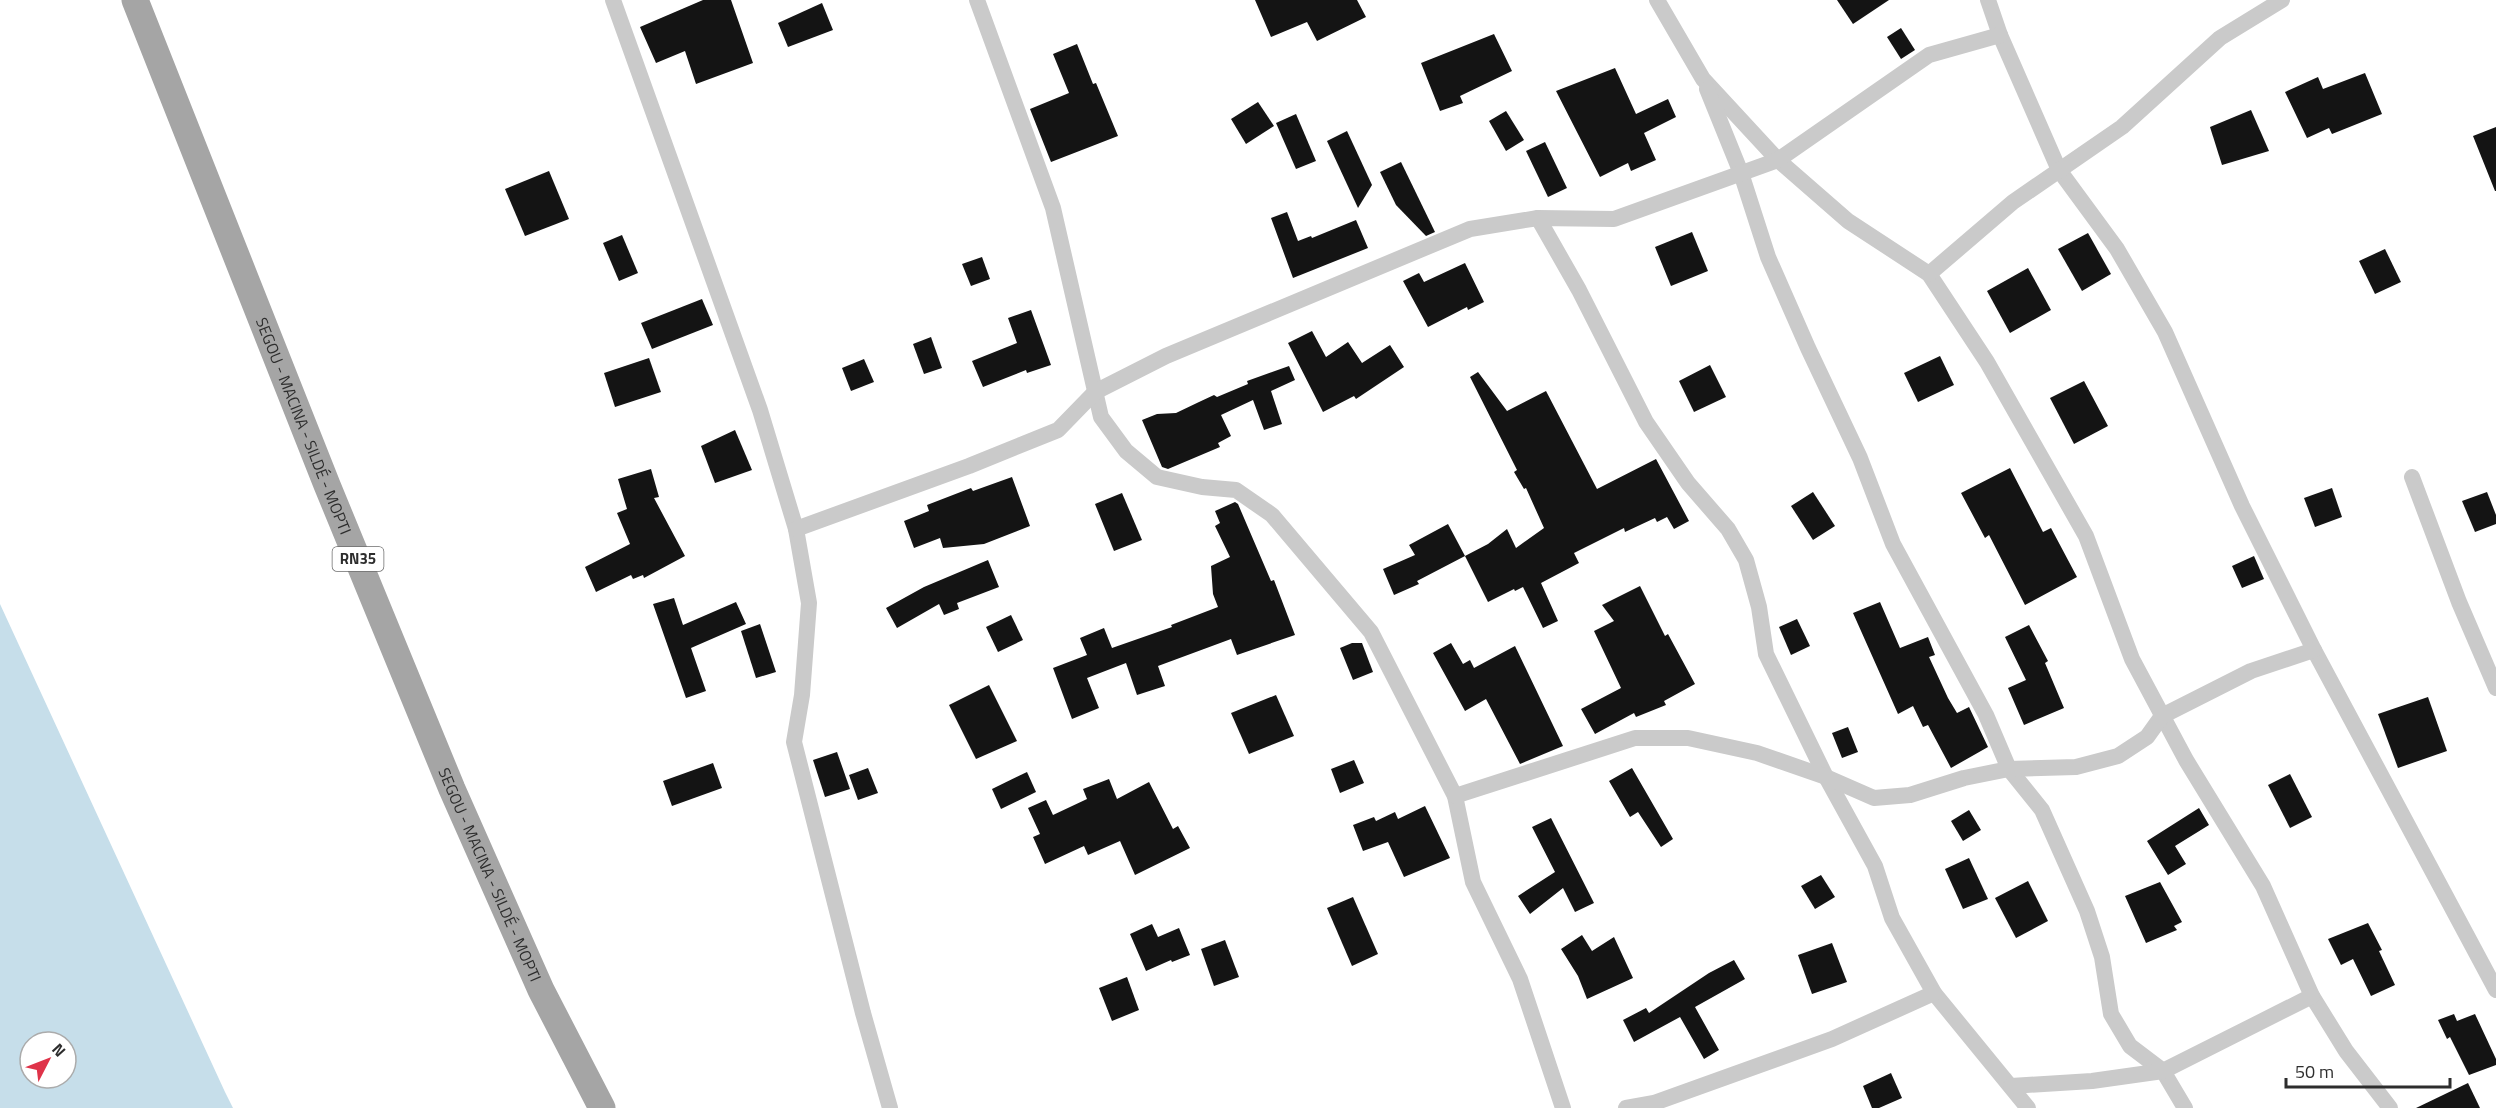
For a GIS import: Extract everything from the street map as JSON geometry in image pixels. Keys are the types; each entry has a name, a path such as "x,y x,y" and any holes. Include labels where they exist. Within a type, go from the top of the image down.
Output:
{"main road":[{"name":"SEGOU - MACINA - SILDÉ - MOPTI","path":"135,0 327,485 452,789 541,990 602,1108"}],"street":[{"path":"613,0 760,410 796,529 808,603 802,695 794,742 863,1013 890,1108"},
{"path":"977,0 1053,208 1101,417 1126,451 1157,477 1236,490 1272,515 1371,632 1455,796 1473,882 1520,979 1563,1108"},
{"path":"1657,0 1703,79 1741,173 1768,257 1860,458 1893,544 1986,715 2009,769 2042,810 2087,911 2102,957 2111,1014 2130,1046 2163,1071 2185,1108"},
{"path":"1988,0 2000,36 2060,170 2118,249 2165,332 2242,506 2314,650 2496,990"},
{"path":"1929,274 2013,202 2122,127 2220,38 2282,0"},
{"path":"796,529 969,466 1058,430 1095,392 1166,357 1470,229 1538,219 1614,219 1778,160 1929,55 2000,36"},
{"path":"1703,79 1778,160 1848,221 1929,274 1987,362 2086,536 2132,659 2186,760 2263,886 2312,996 2346,1051 2390,1108"},
{"path":"1538,219 1579,290 1646,422 1688,483 1728,529 1746,560 1760,607 1766,654 1826,777 1875,866 1892,918 1934,993 2028,1108"},
{"path":"2412,477 2459,602 2496,688"},
{"path":"1455,796 1635,738 1688,738 1757,753 1826,777 1874,798 1910,795 1964,778 2009,769 2076,767 2118,756 2147,737 2162,716 2251,671 2314,650"},
{"path":"1626,1108 1654,1103 1832,1040 1934,993"},
{"path":"2011,1086 2092,1081 2163,1071 2312,996"}],"water":[{"path":"0,604 225,1092 233,1108 0,1108"}],"building":[{"path":"703,0 731,0 753,63 696,84 685,51 656,63 640,27"},
{"path":"1255,0 1357,0 1366,17 1317,41 1307,22 1271,37"},
{"path":"1837,0 1889,0 1853,24"},
{"path":"822,3 833,30 788,47 778,23"},
{"path":"1901,28 1915,50 1901,59 1887,37"},
{"path":"1494,34 1512,71 1460,96 1463,103 1440,111 1421,63"},
{"path":"1077,44 1118,136 1051,162 1030,109 1069,93 1053,54"},
{"path":"1615,68 1636,114 1668,99 1676,117 1644,133 1656,160 1631,171 1628,163 1600,177 1556,91"},
{"path":"2365,73 2382,114 2332,134 2329,128 2307,138 2285,92 2318,77 2323,89"},
{"path":"1258,102 1274,126 1246,144 1231,119"},
{"path":"2251,110 2269,151 2222,165 2210,127"},
{"path":"1506,111 1524,140 1506,151 1489,121"},
{"path":"1296,114 1316,161 1296,169 1276,123"},
{"path":"2496,127 2496,191 2495,191 2473,136"},
{"path":"1347,131 1372,185 1358,208 1327,141"},
{"path":"1545,142 1567,188 1548,197 1526,151"},
{"path":"1401,162 1435,232 1426,236 1396,205 1380,172"},
{"path":"549,171 569,219 525,236 505,189"},
{"path":"1287,212 1298,241 1311,236 1312,238 1356,220 1368,248 1293,278 1271,218"},
{"path":"1692,232 1708,271 1671,286 1655,247"},
{"path":"2088,233 2111,274 2082,291 2058,249"},
{"path":"622,235 638,273 619,281 603,243"},
{"path":"2385,249 2401,282 2375,294 2359,261"},
{"path":"982,257 990,279 971,286 962,264"},
{"path":"1465,263 1484,302 1468,310 1467,307 1428,327 1403,281 1419,273 1424,282"},
{"path":"2028,268 2051,310 2010,333 1987,291"},
{"path":"702,299 713,325 652,349 641,323"},
{"path":"1031,310 1051,365 1027,373 1026,370 983,387 972,361 1017,343 1008,318"},
{"path":"1312,331 1326,357 1348,342 1362,363 1390,345 1404,367 1356,399 1354,396 1323,412 1288,343"},
{"path":"931,337 942,368 924,374 913,344"},
{"path":"1940,356 1954,385 1918,402 1904,373"},
{"path":"649,358 661,392 615,407 604,373"},
{"path":"864,359 874,382 851,391 842,368"},
{"path":"1710,365 1726,397 1694,412 1679,381"},
{"path":"1289,366 1295,380 1271,391 1282,424 1264,430 1253,400 1221,415 1231,436 1218,443 1220,447 1168,469 1162,467 1142,420 1157,414 1176,413 1214,395 1217,397 1248,384 1247,381"},
{"path":"1478,372 1507,411 1546,391 1597,489 1656,459 1689,521 1674,529 1667,517 1657,522 1655,518 1625,532 1624,528 1574,553 1579,563 1541,583 1558,621 1543,628 1523,587 1488,602 1465,556 1488,544 1507,529 1516,548 1544,528 1526,488 1524,489 1514,472 1517,470 1470,377"},
{"path":"2084,381 2108,426 2074,444 2050,398"},
{"path":"735,430 752,470 715,483 701,446"},
{"path":"2010,468 2043,532 2051,528 2077,577 2025,605 1989,535 1985,538 1961,493"},
{"path":"651,469 659,497 654,498 685,556 644,578 643,575 633,579 631,575 596,592 585,567 630,544 617,513 627,509 618,479"},
{"path":"1012,477 1030,526 984,544 943,548 940,538 914,548 904,521 929,511 927,505 971,488 973,491"},
{"path":"2332,488 2342,517 2315,527 2304,498"},
{"path":"1813,492 1835,526 1813,540 1791,506"},
{"path":"2487,492 2496,515 2496,524 2475,532 2462,501"},
{"path":"1122,493 1142,540 1114,551 1095,504"},
{"path":"1235,502 1238,504 1271,581 1274,580 1295,635 1237,655 1231,639 1158,666 1165,686 1137,695 1126,663 1087,678 1099,708 1072,719 1053,668 1087,655 1080,638 1104,628 1112,648 1172,627 1171,625 1218,607 1213,594 1211,566 1230,557 1215,526 1220,523 1215,511"},
{"path":"1448,524 1465,556 1417,581 1419,584 1394,595 1383,569 1415,555 1409,545"},
{"path":"2254,556 2264,579 2242,588 2232,566"},
{"path":"988,560 999,587 957,603 959,609 944,615 939,604 897,628 886,608 924,587"},
{"path":"1640,586 1665,636 1668,634 1695,684 1664,701 1666,705 1636,717 1634,713 1595,734 1581,709 1621,688 1594,631 1614,621 1602,605"},
{"path":"674,598 683,625 736,602 746,624 691,648 706,691 686,698 653,604"},
{"path":"1880,602 1900,648 1928,637 1935,655 1929,657 1948,698 1957,713 1969,707 1988,747 1951,768 1928,725 1923,727 1913,706 1898,714 1853,613"},
{"path":"1011,615 1023,640 998,652 986,627"},
{"path":"1797,619 1810,646 1791,655 1779,627"},
{"path":"760,624 776,672 756,678 741,631"},
{"path":"2029,625 2048,661 2045,663 2064,708 2024,725 2008,688 2026,680 2005,637"},
{"path":"1352,643 1362,643 1373,672 1353,680 1340,648"},
{"path":"1451,643 1463,664 1470,660 1474,668 1515,646 1563,746 1520,764 1486,699 1465,711 1433,653"},
{"path":"989,685 1017,741 976,759 949,705"},
{"path":"1276,695 1294,736 1249,754 1231,713"},
{"path":"2428,697 2447,751 2398,768 2378,714"},
{"path":"1848,727 1858,752 1842,758 1832,733"},
{"path":"837,752 850,789 825,797 813,760"},
{"path":"1354,760 1364,783 1340,793 1331,769"},
{"path":"713,763 722,788 672,806 663,781"},
{"path":"868,768 878,793 858,800 849,775"},
{"path":"1632,768 1673,839 1661,847 1638,812 1630,817 1609,781"},
{"path":"1027,772 1036,792 1001,809 992,789"},
{"path":"2290,774 2312,817 2290,828 2268,785"},
{"path":"1109,779 1117,799 1149,782 1173,829 1178,826 1190,848 1135,875 1120,841 1088,855 1084,846 1045,864 1033,837 1040,834 1028,808 1046,800 1053,815 1087,799 1083,789"},
{"path":"1425,806 1450,858 1404,877 1388,842 1363,851 1353,825 1374,817 1376,821 1395,812 1398,819"},
{"path":"2199,808 2209,825 2175,846 2186,864 2168,875 2147,841"},
{"path":"1969,810 1981,830 1963,841 1951,821"},
{"path":"1551,818 1594,903 1575,912 1563,888 1530,914 1518,896 1555,872 1532,827"},
{"path":"1969,858 1988,899 1963,909 1945,869"},
{"path":"1821,875 1835,897 1815,909 1801,886"},
{"path":"2028,881 2048,921 2016,938 1995,898"},
{"path":"2160,882 2182,922 2174,926 2177,930 2146,943 2125,896"},
{"path":"1353,897 1378,954 1352,966 1327,908"},
{"path":"2368,923 2382,950 2379,951 2395,985 2371,996 2353,959 2341,965 2328,939"},
{"path":"1152,924 1158,937 1179,928 1190,955 1146,971 1130,934"},
{"path":"1582,935 1592,951 1614,937 1633,978 1587,999 1578,976 1561,949"},
{"path":"1225,940 1239,977 1214,986 1201,949"},
{"path":"1832,943 1847,982 1812,994 1798,955"},
{"path":"1734,960 1745,979 1695,1007 1719,1050 1704,1059 1680,1017 1634,1042 1623,1020 1646,1008 1649,1013 1709,973"},
{"path":"1127,977 1139,1010 1112,1021 1099,988"},
{"path":"2454,1014 2457,1021 2475,1014 2496,1059 2496,1065 2469,1075 2450,1037 2447,1039 2438,1020"},
{"path":"1891,1073 1902,1098 1879,1108 1872,1108 1863,1086"},
{"path":"2468,1083 2480,1108 2416,1108"}]}
